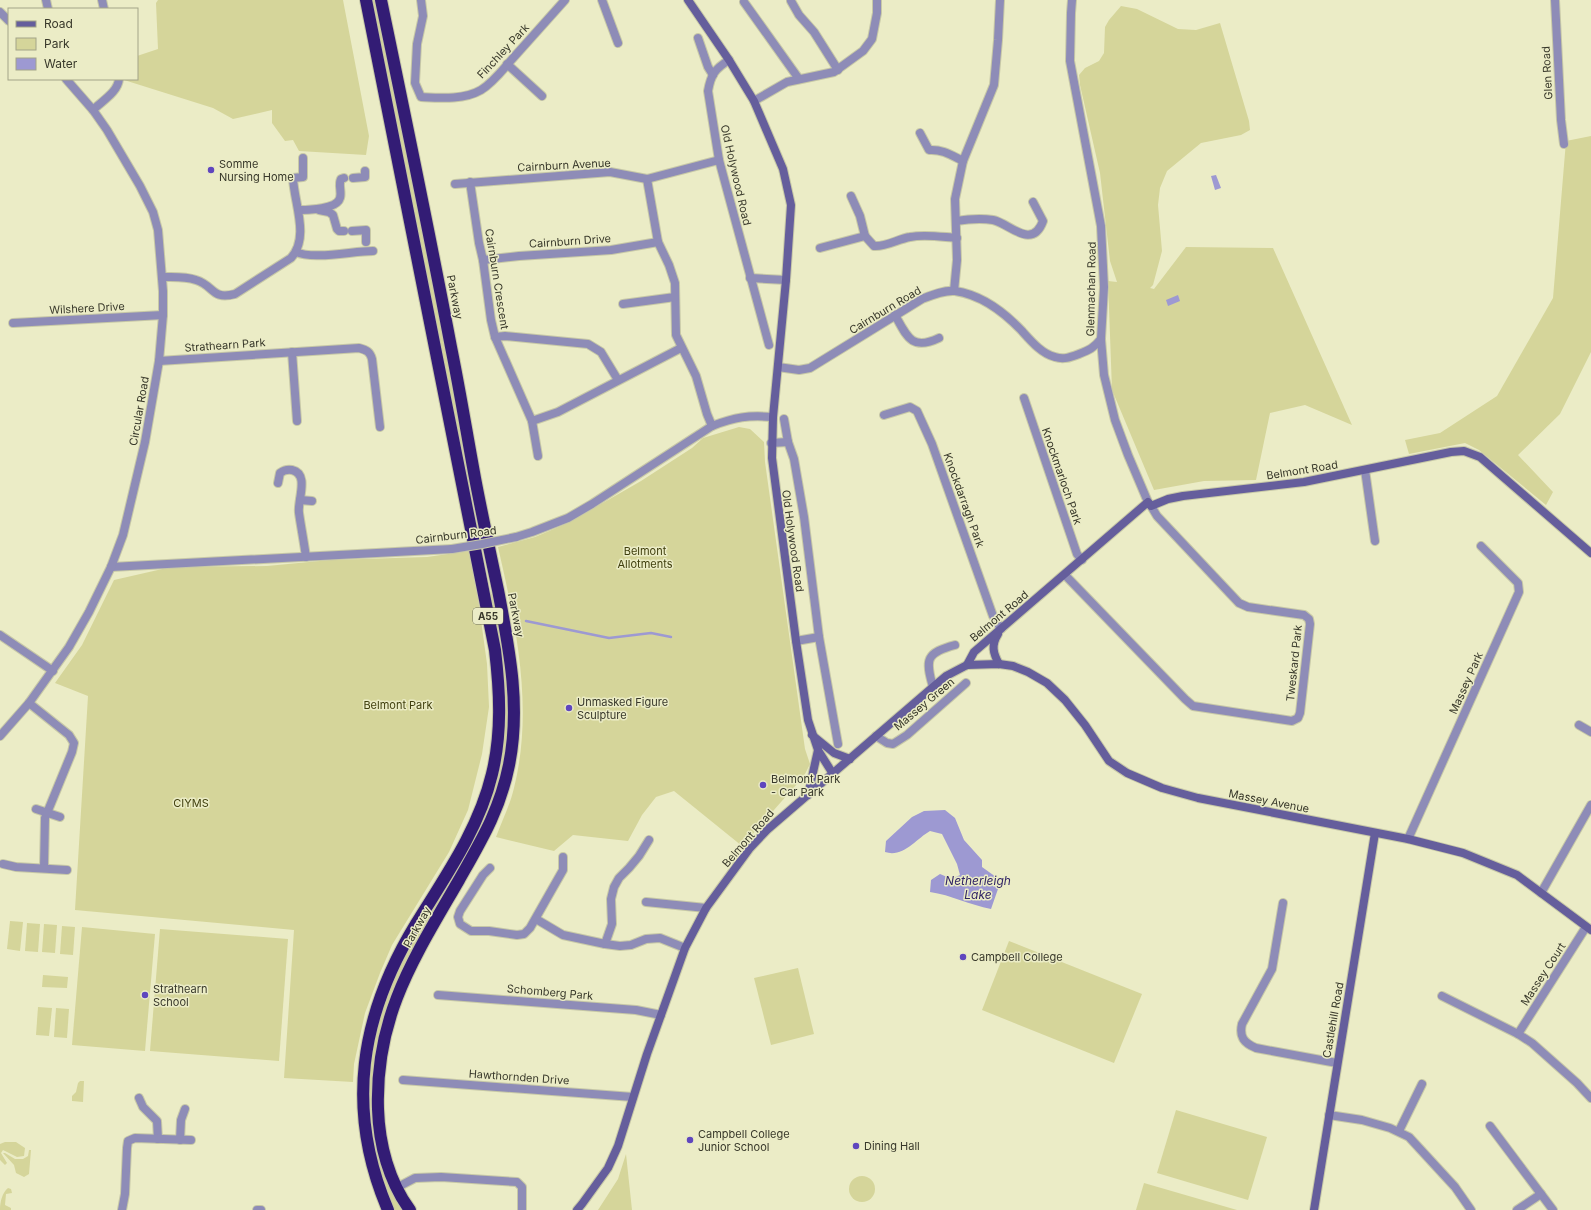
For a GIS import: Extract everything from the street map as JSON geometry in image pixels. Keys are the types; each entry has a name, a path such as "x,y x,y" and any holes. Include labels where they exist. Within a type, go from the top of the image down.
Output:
{"highway":[{"name":"Parkway","path":"366,0 494,650 500,696 497,750 487,793 464,845 398,958 378,1004 371,1026 363,1072 364,1121 372,1165 379,1190 388,1210"},
{"name":"Parkway","path":"381,0 450,341 507,634 514,688 512,745 509,766 497,809 487,832 410,966 399,989 386,1030 379,1072 378,1117 381,1138 396,1188 410,1210"}],"street":[{"name":"Finchley Park","path":"421,0 423,16 417,44 415,83 421,97 453,97 470,94 481,90 490,83 565,0"},
{"path":"602,0 618,43"},
{"name":"Old Holywood Road","path":"688,0 729,60 754,101 783,169 791,205 786,280 771,443 774,479 808,720 818,750 833,774"},
{"path":"754,101 774,88 799,79 834,72 863,51 872,39 877,13 877,0"},
{"path":"954,291 957,260 955,199 963,161 994,85 1000,0"},
{"name":"Glenmachan Road","path":"1072,0 1070,61 1101,226 1104,287 1101,339 1104,375 1115,420 1149,504"},
{"name":"Glen Road","path":"1555,0 1561,120 1564,144"},
{"path":"791,1 799,15 814,32 838,70"},
{"path":"744,2 799,79"},
{"path":"0,12 8,20"},
{"path":"698,38 708,67 713,75"},
{"path":"713,75 716,68 729,60"},
{"path":"507,64 542,96"},
{"name":"Old Holywood Road","path":"713,75 710,80 708,90 720,160 750,278 769,345"},
{"name":"Circular Road","path":"0,736 29,703 53,671 72,642 111,568 123,535 146,442 159,361 163,315 162,277 158,230 153,212 125,160 93,110 67,80"},
{"path":"93,110 119,86 119,80"},
{"path":"920,133 929,150 946,152 963,161"},
{"path":"162,277 199,280 219,295 226,296 235,294 291,258 296,252 300,237 299,210 295,196 293,178 303,177 303,158"},
{"name":"Cairnburn Avenue","path":"455,184 610,172 647,179 720,160"},
{"path":"353,178 365,177 364,171"},
{"path":"299,210 316,209 333,205 339,200 340,178 344,178"},
{"path":"647,179 658,242 669,265 675,283 676,335 681,348 696,376 712,426"},
{"name":"Cairnburn Crescent","path":"470,182 491,320 495,337 532,421 538,456"},
{"path":"851,196 860,216 865,236 874,246 881,246 896,239 912,236 957,238"},
{"path":"956,221 974,218 995,220 1020,233 1033,233 1040,228 1043,221 1033,202"},
{"path":"316,209 329,212 334,215 337,229 339,231 366,230 366,242"},
{"path":"820,248 865,236"},
{"name":"Cairnburn Drive","path":"483,260 611,250 658,242"},
{"path":"296,252 301,254 312,254 373,250"},
{"path":"750,278 786,280"},
{"name":"Cairnburn Road","path":"778,367 799,370 810,368 922,300 937,293 954,291 982,300 994,307 1011,320 1040,350 1055,358 1067,358 1094,348 1101,339"},
{"path":"622,304 675,297"},
{"name":"Wilshere Drive","path":"13,323 163,315"},
{"path":"895,315 903,331 912,341 920,344 929,343 939,338"},
{"path":"495,337 506,336 588,344 601,352 618,380"},
{"name":"Strathearn Park","path":"159,361 359,348 366,350 370,353 372,359 380,427"},
{"path":"532,421 558,412 681,348"},
{"path":"292,352 297,421"},
{"name":"Knockmarloch Park","path":"1024,398 1077,554 1082,560"},
{"name":"Knockdarragh Park","path":"884,415 910,408 917,411 932,444 993,616 1001,629"},
{"name":"Cairnburn Road","path":"111,568 452,549 516,537 568,518 712,426 734,418 750,416 773,417"},
{"name":"Old Holywood Road","path":"784,419 788,442 794,459 804,516 819,637 838,744"},
{"path":"771,443 788,442"},
{"name":"Belmont Road","path":"577,1210 608,1168 618,1146 633,1097 685,948 706,908 746,854 767,830 946,676 967,665 974,652 1149,504 1183,496 1304,482 1451,452 1464,451 1480,457 1591,553"},
{"path":"278,483 278,477 282,472 288,470 297,472 301,481 299,513 306,557"},
{"path":"1365,470 1375,541"},
{"path":"300,500 312,501"},
{"name":"Tweskard Park","path":"1065,574 1193,706 1292,721 1298,718 1300,713 1310,624 1309,619 1304,615 1248,607 1239,603 1157,516 1149,504"},
{"name":"Massey Park","path":"1408,840 1519,592 1518,583 1481,546"},
{"path":"999,664 995,658 992,647 995,638 1001,629"},
{"path":"0,635 53,671"},
{"path":"796,641 819,637"},
{"path":"933,687 928,670 929,659 936,651 955,645"},
{"name":"Massey Avenue","path":"967,665 999,664 1013,666 1028,672 1047,683 1065,700 1085,725 1109,761 1127,773 1162,788 1198,798 1375,833 1463,853 1517,876 1588,928"},
{"name":"Massey Green","path":"876,736 887,743 893,744 907,735 966,683"},
{"path":"29,703 69,735 74,743 72,752 44,822 44,868"},
{"path":"1579,725 1591,732"},
{"path":"812,735 834,753 850,759"},
{"path":"808,795 818,750"},
{"path":"1541,893 1591,805"},
{"path":"36,809 60,817"},
{"name":"Castlehill Road","path":"1314,1210 1375,833"},
{"path":"605,944 612,924 611,899 614,887 619,878 629,868 649,840"},
{"path":"490,868 482,875 460,911 458,917 460,924 471,931 489,931 517,935 524,934 536,919 563,870 563,857"},
{"path":"3,864 16,867 67,870"},
{"path":"646,902 706,908"},
{"path":"1283,903 1272,969 1242,1024 1241,1030 1243,1041 1256,1048 1337,1063"},
{"path":"536,919 563,935 605,944 620,946 631,945 646,939 660,938 685,948"},
{"name":"Massey Court","path":"1518,1034 1588,928"},
{"name":"Schomberg Park","path":"438,995 636,1010 661,1015"},
{"path":"1442,996 1518,1034 1532,1043 1577,1083 1591,1098"},
{"name":"Hawthornden Drive","path":"403,1080 633,1097"},
{"path":"1399,1131 1422,1084"},
{"path":"139,1098 144,1107 157,1121 158,1139"},
{"path":"180,1140 181,1120 185,1109"},
{"path":"1330,1115 1362,1120 1399,1131 1409,1137 1456,1187 1471,1210"},
{"path":"1490,1126 1553,1210"},
{"path":"122,1210 125,1194 128,1141 132,1138 191,1140"},
{"path":"396,1188 415,1178 441,1177 517,1182 522,1187 522,1210"},
{"path":"1517,1210 1541,1194"}],"green space":[{"path":"158,0 343,0 369,136 366,155 299,151 293,140 285,141 272,123 272,110 233,119 213,108 124,80 138,80 138,56 158,49 156,3"},
{"path":"372,0 377,0 475,503 473,500 472,506"},
{"path":"1121,6 1137,9 1178,29 1196,30 1220,23 1249,121 1250,130 1241,135 1201,143 1167,171 1160,188 1158,205 1162,251 1153,285 1150,288 1154,289 1186,247 1273,248 1352,425 1305,405 1270,413 1256,480 1204,481 1154,490 1112,390 1108,281 1117,282 1110,261 1100,173 1079,75 1085,68 1099,61 1104,53 1105,27"},
{"path":"1591,136 1591,352 1560,414 1518,455 1553,492 1546,505 1479,450 1465,443 1409,454 1405,440 1440,433 1497,396 1553,298 1566,141"},
{"name":"Belmont Allotments","path":"739,427 750,429 764,442 765,462 805,749 810,764 804,776 742,846 674,791 656,797 642,815 628,841 573,835 554,851 496,837 514,788 520,758 522,728 522,697 516,636 498,547 535,537 568,523 641,481 692,448 703,438"},
{"path":"469,551 478,598 487,664 489,707 482,754 468,810 449,852 392,945 380,973 365,1013 354,1064 353,1082 284,1078 294,930 75,910 88,696 55,683 82,645 114,580 171,567 267,566 330,560 427,557"},
{"path":"494,591 506,654 510,735 494,804 405,968 373,1101 393,1194 402,1210 394,1210 383,1179 375,1147 371,1115 370,1082 373,1050 380,1018 391,987 405,957 471,844 492,796 500,771 502,763 506,709 501,650 490,592 493,596"},
{"path":"10,921 23,922 20,951 7,949"},
{"path":"27,923 40,924 38,952 25,951"},
{"path":"44,924 57,925 55,953 42,952"},
{"path":"62,926 75,927 73,955 60,954"},
{"path":"82,927 155,934 145,1051 72,1045"},
{"path":"160,929 288,939 279,1061 150,1051"},
{"path":"1009,941 1142,994 1114,1063 982,1010"},
{"path":"798,968 814,1034 771,1045 754,978"},
{"path":"43,975 68,977 67,988 42,987"},
{"path":"38,1007 52,1008 49,1036 36,1035"},
{"path":"56,1008 69,1009 67,1038 54,1037"},
{"path":"80,1081 84,1081 83,1102 72,1101 72,1096 76,1092"},
{"path":"1176,1110 1267,1137 1248,1200 1157,1173"},
{"path":"5,1142 16,1142 25,1148 24,1156 17,1157 3,1150 1,1153 7,1163 5,1165 0,1160 0,1144"},
{"path":"29,1150 31,1150 29,1174 24,1177 16,1173 14,1165 3,1153 15,1159 23,1159 28,1156"},
{"path":"626,1154 632,1210 598,1210 618,1179"},
{"path":"862,1176 871,1180 875,1189 871,1198 862,1202 853,1198 849,1189 853,1180"},
{"path":"1144,1183 1237,1210 1136,1210"},
{"path":"8,1188 11,1189 12,1193 6,1194 5,1205 11,1208 11,1210 0,1210 0,1204 4,1192"}],"water":[{"path":"1216,175 1221,188 1215,190 1211,176"},
{"path":"1178,295 1180,301 1168,306 1166,300"},
{"name":"Netherleigh Lake","path":"945,810 955,818 964,840 982,860 982,867 996,877 998,889 991,909 930,892 931,880 940,874 952,879 960,875 957,864 942,834 930,831 903,850 892,853 885,852 886,841 912,817 924,811"}],"waterway":[{"path":"526,621 609,638 651,633 671,637"}],"place":[{"name":"Somme Nursing Home","path":"211,170"},
{"name":"Unmasked Figure Sculpture","path":"569,708"},
{"name":"Belmont Park - Car Park","path":"763,785"},
{"name":"Campbell College","path":"963,957"},
{"name":"Strathearn School","path":"145,995"},
{"name":"Campbell College Junior School","path":"690,1140"},
{"name":"Dining Hall","path":"856,1146"}],"park label":[{"name":"Belmont Park","path":"398,705"},
{"name":"CIYMS","path":"191,803"}]}
